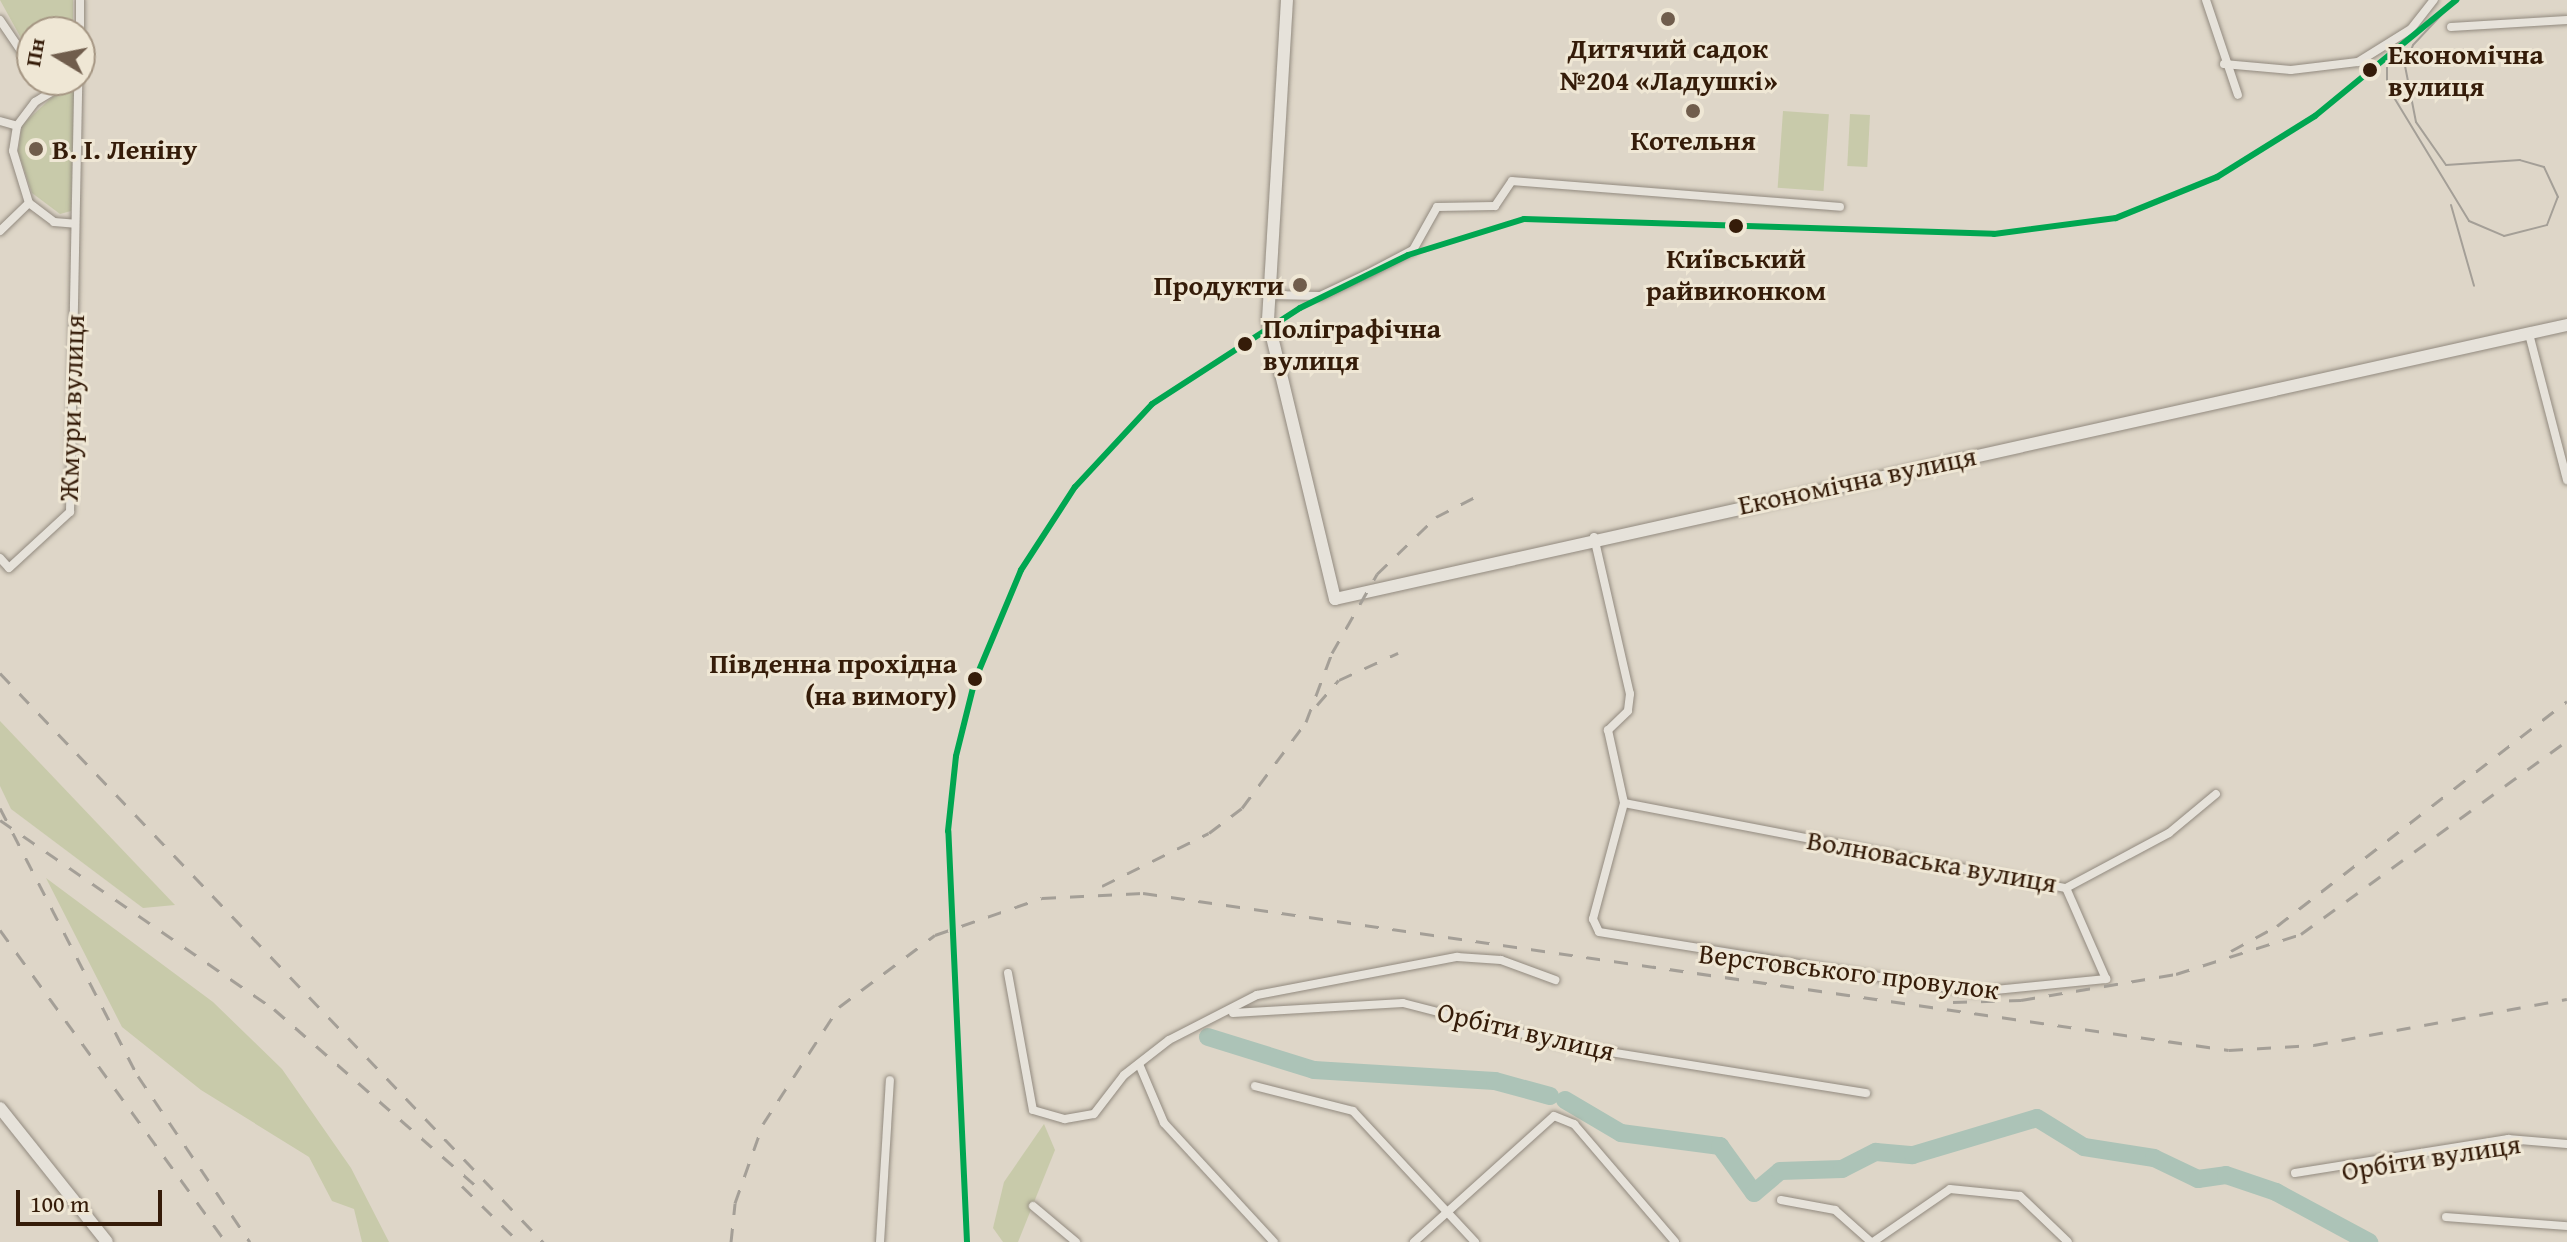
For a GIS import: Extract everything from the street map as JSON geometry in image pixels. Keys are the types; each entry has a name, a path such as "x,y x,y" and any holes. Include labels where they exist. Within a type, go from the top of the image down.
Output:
{"street":[{"path":"1287,0 1269,295 1320,296 1367,274 1413,250 1437,207 1495,206 1512,181 1840,207"},
{"path":"2206,0 2224,64 2238,95"},
{"path":"2224,64 2291,70 2358,62 2411,29 2434,0"},
{"path":"0,20 16,44"},
{"path":"2451,27 2567,20"},
{"path":"42,96 17,126 13,151 29,203 54,222 75,224"},
{"name":"Жмури вулиця","path":"0,558 9,568 70,512 78,96"},
{"path":"0,121 17,126"},
{"path":"0,231 29,203"},
{"name":"Економічна вулиця","path":"1269,295 1271,332 1335,599 1594,536 2567,325"},
{"path":"2529,334 2567,480"},
{"path":"1594,536 1630,694 1628,711 1608,730 1624,803"},
{"name":"Волноваська вулиця","path":"1624,803 2066,888 2169,833 2216,794"},
{"name":"Верстовського провулок","path":"1624,803 1595,929 1693,951 1975,992 2106,979 2066,888"},
{"path":"1008,973 1033,1110 1065,1119 1094,1114 1139,1064 1199,1021 1232,1013 1257,995 1457,957 1501,960 1555,980"},
{"name":"Орбіти вулиця","path":"1232,1013 1403,1003 1566,1045 1866,1093"},
{"path":"1139,1064 1164,1123 1274,1242"},
{"path":"880,1242 890,1080"},
{"path":"1255,1086 1353,1111 1475,1242"},
{"path":"0,1108 107,1242"},
{"path":"1414,1242 1554,1116 1574,1124 1675,1242"},
{"name":"Орбіти вулиця","path":"2295,1173 2508,1139 2567,1144"},
{"path":"1781,1200 1835,1210 1872,1242 1950,1189 2020,1196 2068,1242"},
{"path":"1033,1206 1076,1242"},
{"path":"2446,1217 2567,1226"}],"green space":[{"path":"0,0 73,0 73,16 16,16 16,29"},
{"path":"53,96 74,96 71,211 60,214 32,193 18,152 22,125"},
{"path":"1783,111 1829,114 1824,191 1778,188"},
{"path":"1850,114 1870,115 1867,167 1847,166"},
{"path":"0,721 175,905 143,908 11,809 0,786"},
{"path":"46,878 213,1002 282,1069 351,1168 389,1242 362,1242 354,1209 332,1201 309,1157 201,1090 122,1027"},
{"path":"1044,1124 1055,1150 1018,1242 1003,1242 993,1228 1004,1182"}],"waterway":[{"path":"1208,1037 1314,1070 1495,1081 1550,1096"},
{"path":"1565,1100 1621,1133 1720,1146 1754,1193 1780,1171 1842,1169 1876,1152 1913,1155 2037,1118 2084,1147 2154,1158 2198,1179 2226,1175 2276,1192 2369,1242"}],"tram line":[{"path":"2402,45 2387,66 2387,86 2469,221 2504,236 2547,225 2558,197 2544,167 2520,160 2446,165 2416,122 2405,66 2413,45 2444,12"},
{"path":"2451,205 2474,286"}],"railway":[{"path":"1102,886 1209,833 1242,808 1306,722 1332,653 1377,574 1436,517 1473,498"},
{"path":"1317,705 1339,680 1398,653"},
{"path":"0,673 543,1242"},
{"path":"2231,951 2277,926 2567,701"},
{"path":"1953,1002 2021,1000 2176,974 2301,934 2564,743"},
{"path":"0,808 138,1076 250,1242"},
{"path":"0,820 274,1009 481,1190"},
{"path":"731,1242 735,1203 763,1124 839,1007 935,935 1042,898 1143,893 2229,1050 2314,1045 2567,999"},
{"path":"0,930 226,1242"},
{"path":"462,1186 519,1242"}],"transit line":[{"path":"967,1242 948,831 956,756 975,680 1021,570 1075,487 1152,404 1300,308 1408,255 1524,219 1994,234 2116,218 2217,177 2315,116 2456,0"}],"place":[{"name":"Дитячий садок №204 «Ладушкі»","path":"1668,19"},
{"name":"Економічна вулиця","path":"2370,70"},
{"name":"Котельня","path":"1693,111"},
{"name":"В. І. Леніну","path":"36,149"},
{"name":"Київський райвиконком","path":"1736,226"},
{"name":"Продукти","path":"1300,285"},
{"name":"Поліграфічна вулиця","path":"1245,344"},
{"name":"Південна прохідна (на вимогу)","path":"975,679"}]}
